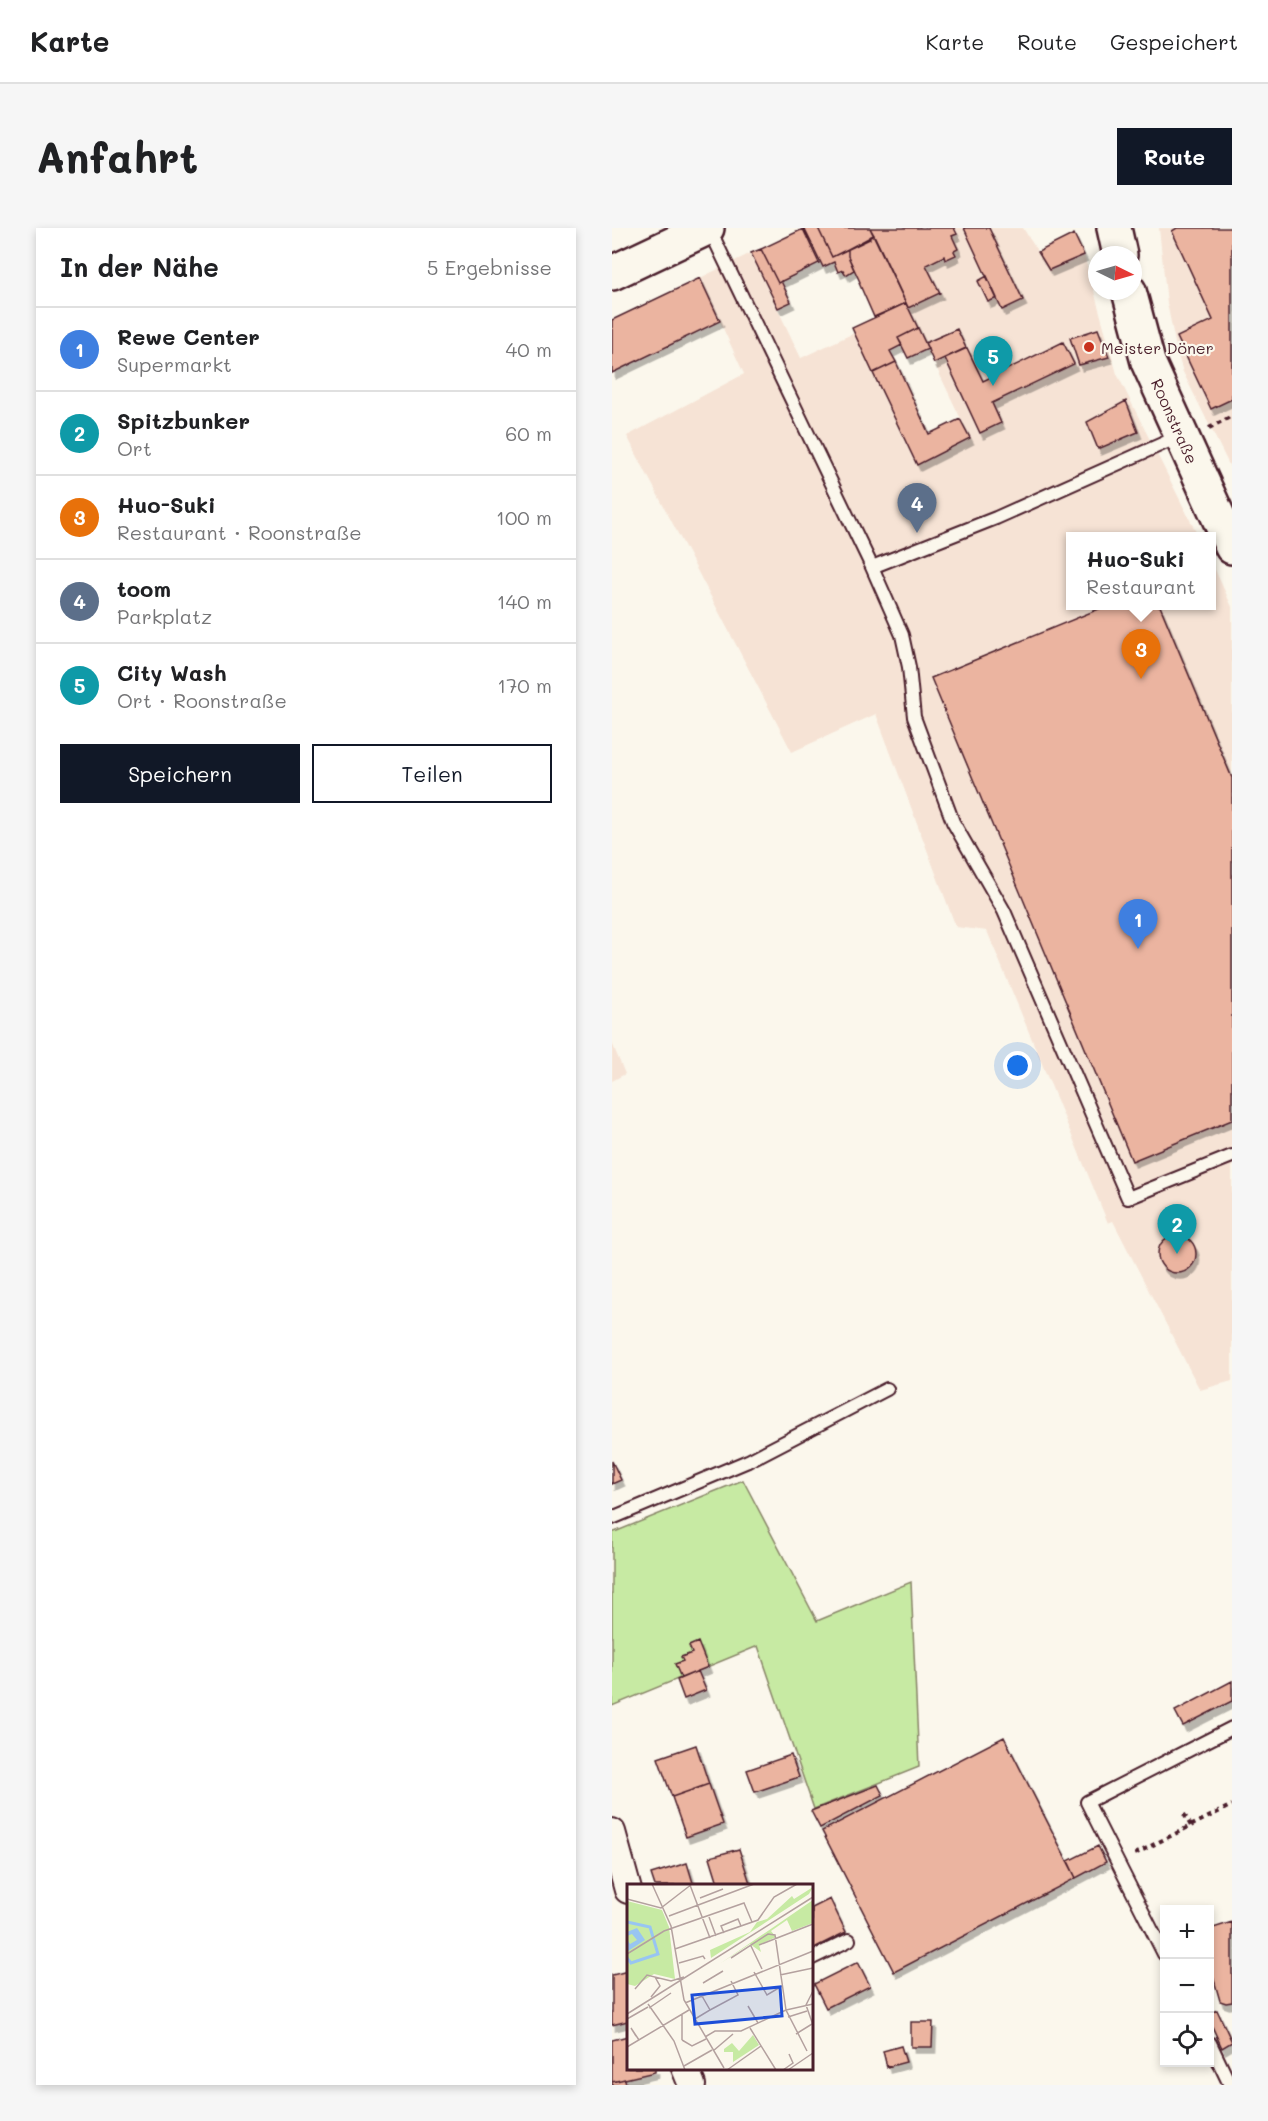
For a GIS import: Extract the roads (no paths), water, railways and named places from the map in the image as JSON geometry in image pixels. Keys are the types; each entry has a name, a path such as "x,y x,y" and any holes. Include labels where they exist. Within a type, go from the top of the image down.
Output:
{"street":[{"path":"612,273 708,228"},
{"name":"Roonstraße","path":"1131,300 1148,362 1195,432 1232,547"},
{"path":"612,1832 627,1886"},
{"path":"686,2070 692,2085"}],"lane":[{"path":"708,228 872,567 902,635 909,667 914,717 953,822 1004,912 1128,1198 1232,1156"},
{"path":"872,567 996,518 1195,432"},
{"path":"612,1518 748,1461 887,1389"},
{"path":"1160,1946 1087,1802 1232,1728"},
{"path":"813,1958 849,1940"},
{"path":"1214,2053 1230,2085"}],"place":[{"name":"Meister Döner","path":"1089,347"},
{"name":"City Wash","path":"993,386"},
{"name":"toom","path":"917,533"},
{"name":"Huo-Suki","path":"1141,679"},
{"name":"Rewe Center","path":"1138,949"},
{"name":"Spitzbunker","path":"1177,1254"}]}
